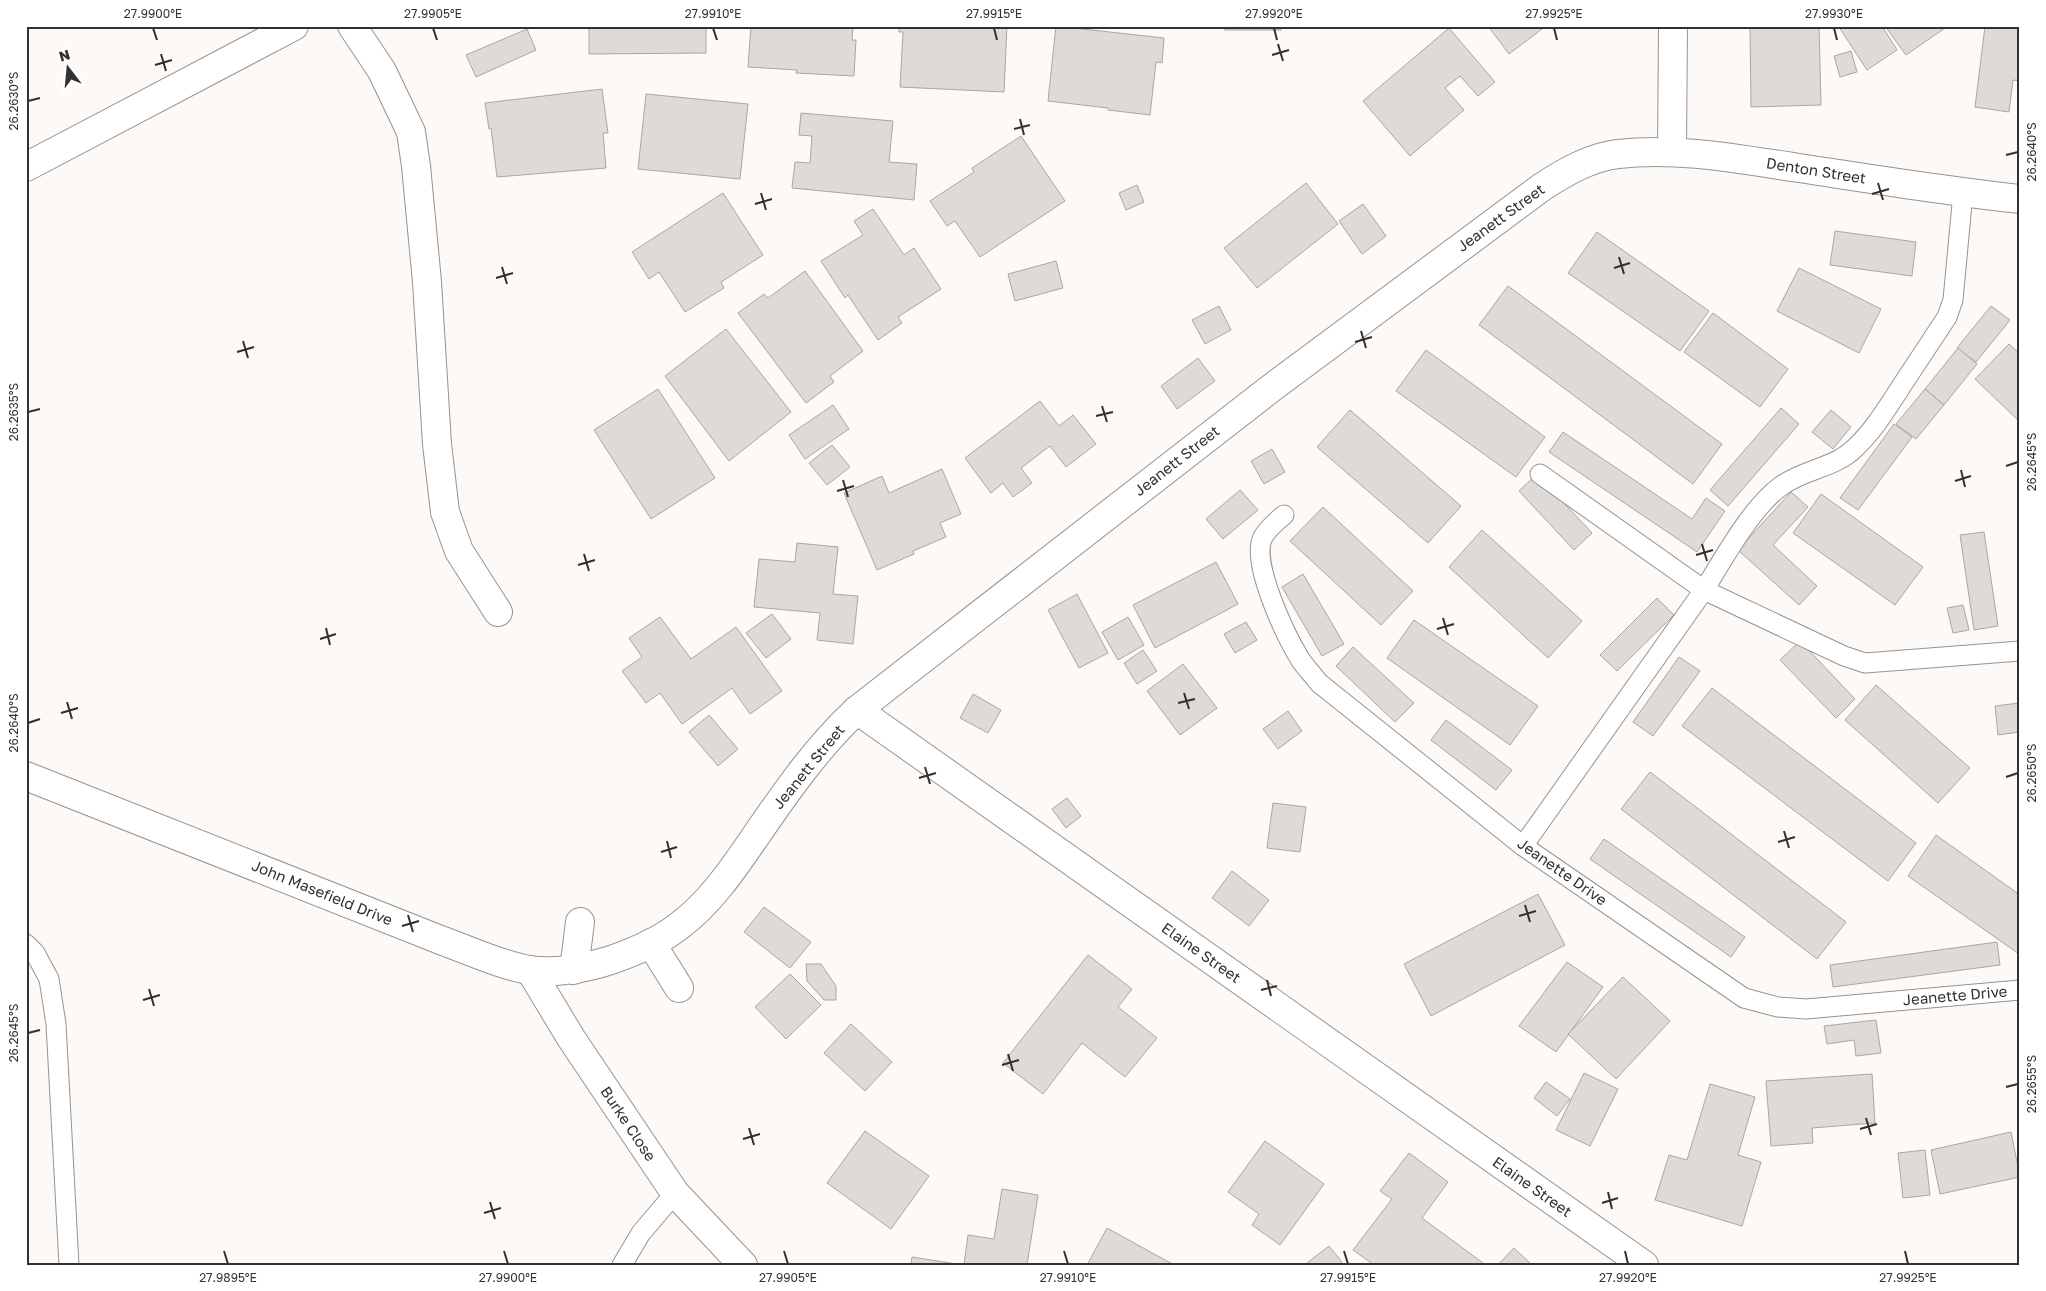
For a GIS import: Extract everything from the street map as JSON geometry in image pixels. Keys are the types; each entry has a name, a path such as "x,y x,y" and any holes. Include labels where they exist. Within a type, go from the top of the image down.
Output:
{"street":[{"path":"26,167 294,26"},
{"path":"352,26 382,71 411,132 427,282 438,444 445,512 459,550 498,612"},
{"path":"1672,151 1673,26"},
{"name":"Denton Street","path":"1672,151 1756,161 1963,193 2020,199"},
{"name":"Jeanett Street","path":"651,943 678,928 710,898 727,878 808,763 833,732 857,710 1270,389 1542,186 1588,162 1616,154 1672,151"},
{"name":"Elaine Street","path":"857,710 1644,1265"},
{"name":"John Masefield Drive","path":"26,776 443,941 530,970 574,970 630,953 651,943"},
{"path":"574,970 580,922"},
{"path":"651,943 679,988"},
{"name":"Burke Close","path":"530,970 571,1038 675,1193 743,1265"}],"lane":[{"path":"1523,846 1704,590 1728,551 1758,510 1780,487 1805,473 1844,457 1863,440 1881,418 1947,317 1953,300 1963,193"},
{"path":"1540,474 1704,590 1789,629 1824,648 1865,662 2020,651"},
{"name":"Jeanette Drive","path":"1284,515 1262,538 1259,552 1267,584 1278,615 1301,661 1319,683 1523,846 1744,998 1761,1004 1806,1009 2020,990"},
{"path":"26,944 36,953 49,979 56,1024 69,1265"},
{"path":"622,1265 641,1233 675,1193"}],"building":[{"path":"589,26 706,26 706,53 589,54"},
{"path":"751,26 853,26 852,40 856,40 854,76 796,73 797,70 748,67"},
{"path":"899,26 1007,26 1004,92 900,87 903,32 899,32"},
{"path":"1056,26 1164,38 1162,63 1156,62 1150,115 1048,101"},
{"path":"1225,26 1281,26 1281,30 1225,30"},
{"path":"1488,26 1546,26 1509,54"},
{"path":"1750,26 1819,26 1821,105 1751,107"},
{"path":"1882,26 1897,50 1867,70 1839,27"},
{"path":"1885,26 1943,26 1945,28 1906,55"},
{"path":"1985,26 2018,26 2017,29 2020,29 2020,81 2013,80 2009,112 1975,107"},
{"path":"1449,28 1495,82 1478,96 1460,76 1445,88 1464,110 1410,156 1363,101"},
{"path":"527,29 536,50 476,77 466,55"},
{"path":"1851,51 1857,72 1840,77 1834,56"},
{"path":"602,89 608,133 603,133 606,168 497,177 491,128 489,129 485,103"},
{"path":"646,94 748,104 740,179 638,169"},
{"path":"801,113 893,121 889,162 917,164 914,200 792,188 795,162 810,163 812,136 799,135"},
{"path":"1021,136 1065,201 980,257 955,221 947,226 930,201 974,172 972,168"},
{"path":"1306,183 1338,224 1257,288 1224,248"},
{"path":"1137,185 1144,202 1126,210 1119,193"},
{"path":"723,193 763,255 721,282 724,288 685,312 659,272 649,279 632,252"},
{"path":"1363,204 1386,236 1362,254 1339,221"},
{"path":"873,209 904,255 914,248 941,289 898,317 902,323 878,340 848,295 845,298 821,261 863,235 854,221"},
{"path":"1835,231 1916,242 1912,276 1830,265"},
{"path":"1597,232 1709,311 1680,351 1568,273"},
{"path":"1056,261 1063,288 1015,301 1008,274"},
{"path":"1799,268 1881,309 1859,353 1777,311"},
{"path":"805,271 863,351 830,376 834,382 806,403 738,313 764,294 768,298"},
{"path":"1508,286 1722,444 1693,484 1479,325"},
{"path":"1219,306 1231,330 1205,344 1192,320"},
{"path":"1991,306 2010,320 1976,362 1957,348"},
{"path":"1713,313 1788,369 1760,407 1684,352"},
{"path":"726,329 791,412 729,461 665,376"},
{"path":"2009,344 2020,354 2020,422 1975,379"},
{"path":"1958,348 1977,364 1944,405 1925,389"},
{"path":"1426,350 1545,437 1516,477 1396,391"},
{"path":"1198,358 1215,381 1177,409 1161,386"},
{"path":"658,389 715,478 651,519 594,430"},
{"path":"1925,389 1944,405 1916,439 1896,424"},
{"path":"1040,401 1059,426 1073,415 1096,444 1066,467 1050,446 1021,468 1032,483 1013,497 1003,483 991,493 965,458"},
{"path":"833,405 849,429 805,459 789,435"},
{"path":"1781,408 1799,424 1728,506 1710,490"},
{"path":"1350,410 1461,506 1428,543 1317,447"},
{"path":"1831,410 1851,427 1833,449 1812,432"},
{"path":"1894,424 1912,437 1858,510 1840,498"},
{"path":"1563,432 1692,519 1706,498 1725,511 1697,552 1549,452"},
{"path":"832,445 850,467 827,485 809,463"},
{"path":"1272,449 1285,472 1264,484 1251,461"},
{"path":"942,469 961,514 940,523 946,537 913,551 914,554 877,570 844,493 882,476 889,493"},
{"path":"1537,474 1592,533 1574,550 1519,491"},
{"path":"1240,490 1258,510 1223,539 1206,519"},
{"path":"1791,492 1808,507 1773,545 1817,586 1799,605 1738,550"},
{"path":"1821,494 1923,567 1895,605 1793,533"},
{"path":"1323,507 1413,591 1381,625 1290,541"},
{"path":"1482,530 1582,621 1548,658 1449,567"},
{"path":"1984,532 1998,626 1974,630 1960,535"},
{"path":"797,543 838,547 833,594 858,596 853,644 817,640 820,613 754,607 759,559 795,562"},
{"path":"1216,562 1238,604 1155,648 1133,605"},
{"path":"1303,574 1344,644 1322,656 1282,587"},
{"path":"1077,594 1108,653 1079,668 1048,610"},
{"path":"1657,598 1674,615 1617,671 1600,655"},
{"path":"1963,605 1969,630 1953,633 1947,608"},
{"path":"772,614 791,639 766,658 746,633"},
{"path":"660,617 691,659 736,627 782,691 750,714 732,688 682,724 660,693 646,703 622,671 642,657 629,638"},
{"path":"1128,617 1144,645 1118,660 1102,632"},
{"path":"1414,620 1538,706 1510,745 1387,658"},
{"path":"1246,622 1257,640 1235,653 1224,634"},
{"path":"1800,641 1855,699 1836,718 1780,660"},
{"path":"1353,647 1414,703 1395,722 1336,666"},
{"path":"1143,650 1157,671 1137,684 1124,663"},
{"path":"1679,657 1700,671 1653,736 1633,722"},
{"path":"1183,664 1217,708 1180,735 1147,691"},
{"path":"1876,685 1970,768 1938,803 1845,720"},
{"path":"1712,688 1916,843 1888,881 1682,726"},
{"path":"973,694 1001,710 988,733 960,718"},
{"path":"2019,703 2020,732 1998,735 1995,706"},
{"path":"1288,711 1302,731 1278,749 1263,729"},
{"path":"709,715 738,749 718,766 689,732"},
{"path":"1446,720 1512,770 1496,790 1431,740"},
{"path":"1650,772 1846,922 1817,959 1621,809"},
{"path":"1067,798 1081,816 1066,828 1052,809"},
{"path":"1273,803 1306,807 1300,852 1267,848"},
{"path":"1936,835 2020,895 2019,954 1908,876"},
{"path":"1604,839 1745,937 1731,957 1590,859"},
{"path":"1232,871 1269,900 1249,926 1212,898"},
{"path":"1538,894 1565,945 1431,1016 1404,964"},
{"path":"764,907 811,942 790,968 744,932"},
{"path":"1997,942 2000,965 1833,987 1830,965"},
{"path":"1088,955 1132,989 1118,1007 1157,1038 1125,1077 1082,1043 1043,1094 1003,1063"},
{"path":"1567,962 1603,987 1556,1052 1519,1026"},
{"path":"806,964 821,964 836,986 836,1000 824,1000 807,981"},
{"path":"790,974 821,1005 786,1039 755,1007"},
{"path":"1623,977 1670,1021 1616,1079 1568,1034"},
{"path":"1876,1020 1881,1053 1856,1056 1854,1040 1827,1044 1824,1026"},
{"path":"851,1024 892,1062 865,1091 824,1053"},
{"path":"1584,1073 1618,1089 1590,1146 1556,1130"},
{"path":"1872,1074 1875,1123 1812,1128 1813,1143 1771,1146 1766,1081"},
{"path":"1546,1082 1570,1099 1557,1116 1534,1098"},
{"path":"1710,1084 1755,1097 1738,1155 1761,1162 1742,1226 1655,1200 1669,1155 1687,1160"},
{"path":"865,1131 929,1176 891,1229 827,1183"},
{"path":"2011,1132 2020,1177 1940,1194 1931,1150"},
{"path":"1265,1141 1324,1184 1280,1245 1252,1225 1259,1214 1228,1192"},
{"path":"1925,1150 1930,1195 1903,1198 1898,1153"},
{"path":"1409,1153 1448,1182 1422,1218 1483,1263 1482,1265 1374,1265 1353,1250 1392,1199 1380,1191"},
{"path":"1002,1189 1038,1195 1027,1265 964,1265 968,1235 994,1239"},
{"path":"1107,1228 1174,1265 1087,1265"},
{"path":"1329,1246 1342,1262 1338,1265 1308,1265 1307,1263"},
{"path":"1514,1248 1532,1265 1498,1265"},
{"path":"912,1257 963,1265 911,1265"}]}
